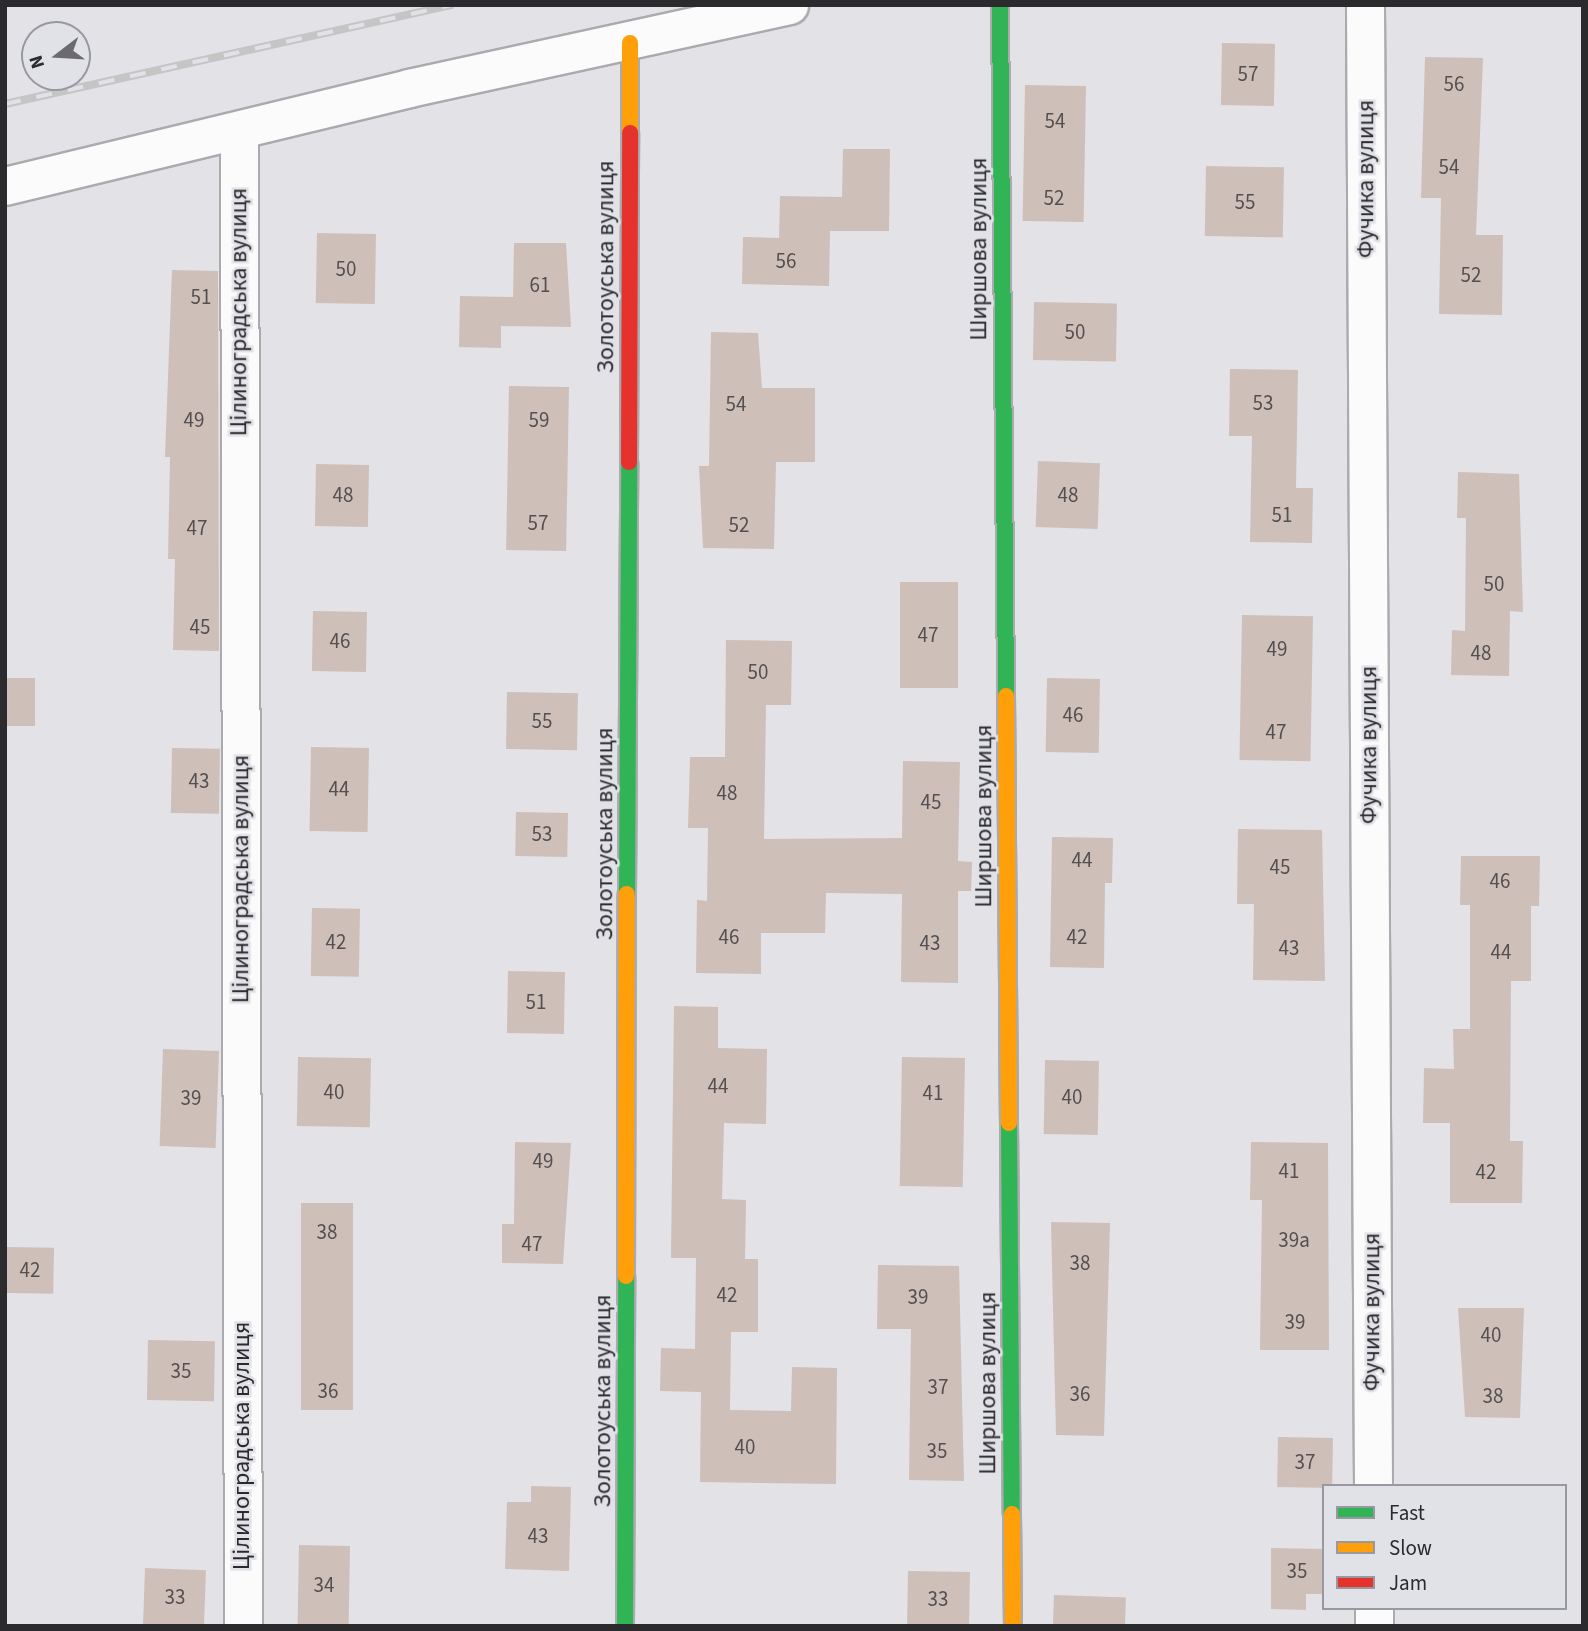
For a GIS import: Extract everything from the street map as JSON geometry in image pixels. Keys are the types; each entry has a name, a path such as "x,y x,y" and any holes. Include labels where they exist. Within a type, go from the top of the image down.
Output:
{"street":[{"path":"5,186 239,132 409,88 630,43 789,5"},
{"name":"Ширшова вулиця","path":"1000,5 1013,1626"},
{"name":"Фучика вулиця","path":"1365,5 1373,1484"},
{"name":"Золотоуська вулиця","path":"625,1626 630,43"},
{"name":"Цілиноградська вулиця","path":"239,132 243,1626"}],"building":[{"path":"1222,43 1275,44 1274,106 1221,105"},
{"path":"1425,57 1483,58 1476,235 1503,235 1502,315 1439,314 1441,198 1421,198"},
{"path":"1025,85 1086,86 1084,222 1023,221"},
{"path":"843,149 890,149 889,231 830,231 829,286 742,284 743,237 779,238 780,196 842,197"},
{"path":"1206,166 1284,167 1283,237 1205,236"},
{"path":"317,233 376,234 375,304 316,303"},
{"path":"514,243 566,243 571,327 501,326 501,348 459,347 460,296 513,297"},
{"path":"172,270 218,271 219,651 173,650 175,559 168,559 170,457 165,457"},
{"path":"1034,302 1117,303 1116,361 1033,360"},
{"path":"711,332 758,333 762,388 815,388 815,462 776,462 774,549 703,548 699,466 709,466"},
{"path":"1230,369 1298,370 1296,488 1313,488 1312,543 1250,542 1252,436 1229,436"},
{"path":"509,386 569,387 566,551 506,550"},
{"path":"1038,461 1100,463 1098,529 1036,527"},
{"path":"316,464 369,465 368,527 315,526"},
{"path":"1458,472 1519,474 1523,612 1510,611 1509,676 1451,675 1452,630 1465,631 1466,518 1457,518"},
{"path":"900,582 958,582 958,688 900,688"},
{"path":"313,611 367,612 366,672 312,671"},
{"path":"1242,615 1313,616 1310,761 1239,760"},
{"path":"726,640 792,641 791,705 766,705 764,839 902,838 903,761 960,762 958,861 972,862 971,891 958,891 958,983 901,982 902,894 826,893 825,933 761,933 761,974 696,973 697,900 707,901 708,828 688,828 690,757 725,757"},
{"path":"5,678 35,678 35,726 5,726"},
{"path":"1047,678 1100,679 1099,753 1046,752"},
{"path":"507,692 578,693 577,750 506,749"},
{"path":"311,747 369,748 368,832 310,831"},
{"path":"172,748 220,749 219,814 171,813"},
{"path":"516,812 568,813 567,857 515,856"},
{"path":"1238,829 1322,830 1325,981 1253,980 1254,904 1237,904"},
{"path":"1052,837 1113,838 1112,883 1105,883 1104,968 1050,967"},
{"path":"1461,856 1540,856 1539,906 1531,906 1531,981 1511,981 1510,1141 1523,1141 1522,1203 1450,1203 1450,1123 1423,1123 1424,1068 1454,1069 1453,1029 1470,1029 1470,905 1460,905"},
{"path":"312,908 360,909 359,977 311,976"},
{"path":"508,971 565,972 564,1034 507,1033"},
{"path":"674,1006 718,1007 718,1048 767,1049 766,1124 724,1123 722,1199 746,1200 745,1259 758,1259 758,1332 731,1332 730,1410 791,1411 792,1367 837,1368 836,1484 700,1482 701,1392 660,1391 661,1348 695,1349 696,1258 671,1258"},
{"path":"163,1049 219,1051 216,1148 160,1146"},
{"path":"298,1057 371,1058 370,1127 297,1126"},
{"path":"902,1057 965,1058 963,1187 900,1186"},
{"path":"1045,1060 1099,1061 1098,1135 1044,1134"},
{"path":"515,1142 571,1143 563,1264 502,1263 502,1224 514,1224"},
{"path":"1251,1142 1328,1143 1329,1350 1260,1350 1262,1200 1250,1200"},
{"path":"301,1203 353,1203 353,1410 301,1410"},
{"path":"1051,1222 1110,1223 1104,1436 1056,1435"},
{"path":"7,1247 54,1248 53,1294 6,1293"},
{"path":"878,1265 959,1266 964,1481 909,1480 911,1329 877,1329"},
{"path":"1458,1308 1524,1308 1520,1418 1465,1417"},
{"path":"148,1340 215,1341 214,1401 147,1400"},
{"path":"1278,1437 1333,1438 1332,1484 1322,1484 1322,1488 1277,1487"},
{"path":"531,1486 571,1487 569,1571 505,1569 507,1502 531,1502"},
{"path":"299,1545 350,1546 349,1625 298,1624"},
{"path":"1271,1548 1322,1549 1322,1594 1306,1594 1306,1610 1271,1609"},
{"path":"145,1568 206,1570 204,1626 143,1625"},
{"path":"908,1571 970,1572 969,1626 907,1626"},
{"path":"1054,1595 1126,1598 1125,1626 1053,1626"}],"railway":[{"path":"5,104 453,5"}],"traffic: fast":[{"path":"1000,5 1006,696"},
{"path":"627,894 629,462"},
{"path":"1009,1123 1012,1514"},
{"path":"625,1626 626,1276"}],"traffic: slow":[{"path":"630,43 630,133"},
{"path":"1006,696 1009,1123"},
{"path":"626,1276 627,894"},
{"path":"1012,1514 1013,1626"}],"traffic: jam":[{"path":"629,462 630,133"}]}
